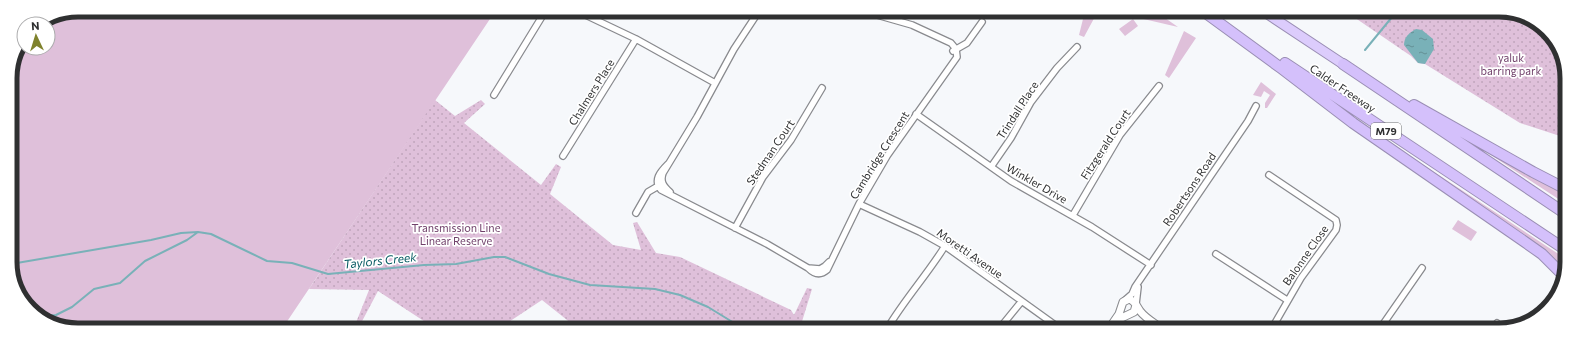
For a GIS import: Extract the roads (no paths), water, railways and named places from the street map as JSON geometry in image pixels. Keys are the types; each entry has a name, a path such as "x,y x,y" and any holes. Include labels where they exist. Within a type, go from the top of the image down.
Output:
{"highway":[{"path":"1211,17 1353,123 1542,254 1559,271"},
{"name":"Calder Freeway","path":"1217,17 1560,246"},
{"name":"Calder Freeway","path":"1272,17 1560,210"},
{"path":"1343,64 1560,186"}],"street":[{"path":"494,95 542,17"},
{"path":"590,17 636,39 715,83"},
{"path":"636,213 645,195 651,189 660,185 662,176 668,164 697,117 734,49 755,17"},
{"path":"884,17 912,25 942,40 954,50 967,43 982,22"},
{"name":"Chalmers Place","path":"563,156 636,39"},
{"name":"Trindall Place","path":"991,167 1011,138 1031,102 1057,68 1077,47"},
{"name":"Cambridge Crescent","path":"660,185 674,196 767,244 808,268 822,271 832,258 887,156 949,67 954,50"},
{"name":"Fitzgerald Court","path":"1073,215 1120,135 1159,86"},
{"name":"Stedman Court","path":"735,228 763,177 791,140 822,88"},
{"name":"Robertsons Road","path":"1123,304 1132,295 1248,121 1256,106"},
{"name":"Winkler Drive","path":"916,114 1017,185 1073,215 1151,265"},
{"name":"Balonne Close","path":"1269,175 1336,220 1337,225 1336,230 1287,300 1275,323"},
{"name":"Moretti Avenue","path":"860,204 920,232 945,246 971,263 1021,302 1052,323"},
{"path":"890,323 898,310 927,274 945,246"},
{"path":"1216,254 1287,300"},
{"path":"1384,323 1422,268"},
{"path":"1116,323 1136,310 1139,283"},
{"path":"1112,323 1123,304 1131,299 1141,312 1154,323"},
{"path":"1005,323 1021,302"},
{"path":"1123,304 1122,311 1149,320"}],"water":[{"path":"1416,29 1422,30 1433,39 1434,49 1425,64 1418,63 1404,45 1407,36"}],"waterway":[{"path":"1365,50 1392,17"},
{"name":"Taylors Creek","path":"17,263 151,240 181,233 198,232 211,234 267,261 292,263 328,274 424,265 456,264 494,257 505,257 549,274 590,285 655,289 680,295 708,307 734,323"},
{"path":"49,315 56,315 72,307 94,289 120,283 145,261 187,240 198,232"}],"park label":[{"name":"yaluk barring park","path":"1511,63"},
{"name":"Transmission Line Linear Reserve","path":"456,233"}]}
